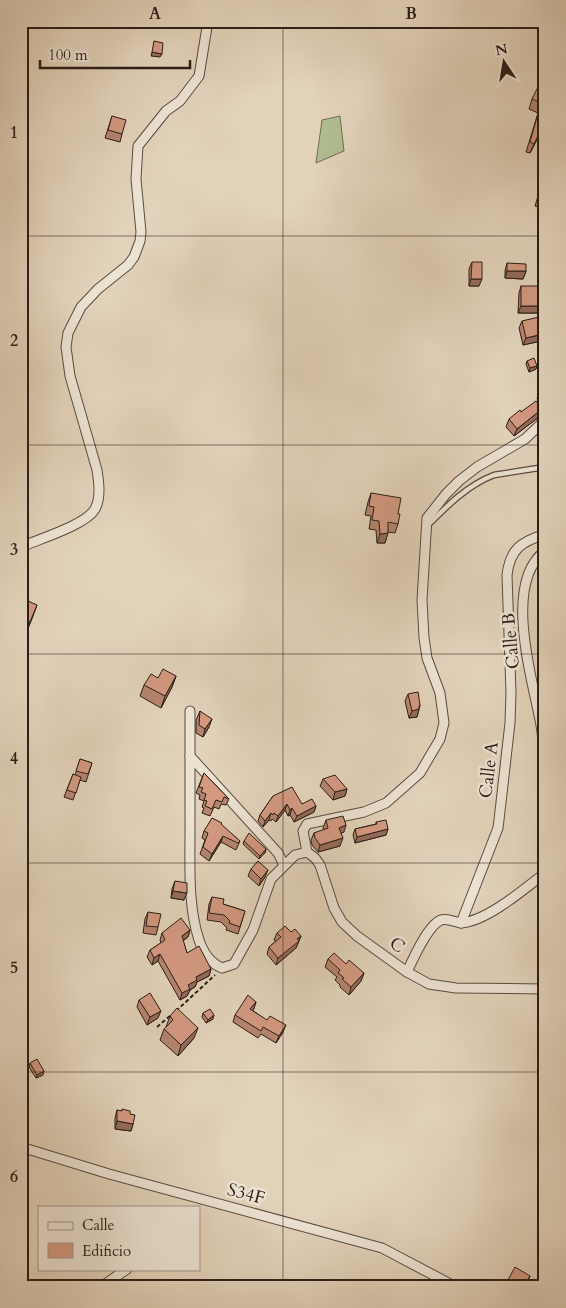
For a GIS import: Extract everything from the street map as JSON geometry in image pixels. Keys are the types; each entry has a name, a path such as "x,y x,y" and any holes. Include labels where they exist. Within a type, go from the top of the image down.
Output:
{"street":[{"path":"21,546 82,521 96,508 99,486 97,470 70,376 66,347 68,332 81,307 98,289 128,265 134,257 141,232 136,179 138,146 166,111 180,101 199,76 208,21"},
{"path":"190,711 190,875 192,903 199,940 205,954 212,962 222,968 231,966 237,960 253,930 271,879 295,855 307,852 303,831 307,824 364,812 386,803 420,773 440,739 444,723 440,694 428,658 424,638 422,600 426,528 429,514 459,481 476,467 524,438 545,420"},
{"name":"Calle A","path":"460,923 498,828 510,723 508,565 514,551 521,544 545,534"},
{"name":"Calle B","path":"545,551 538,556 529,571 525,587 524,626 529,668 542,730 545,763"},
{"path":"190,756 278,853 284,865"},
{"name":"C","path":"307,852 320,865 334,908 342,922 407,972 429,984 456,988 545,989"},
{"path":"407,972 417,949 436,924 445,920 460,923 471,922 487,914 545,873"},
{"name":"S34F","path":"21,1147 198,1202 382,1248 456,1287"},
{"path":"101,1287 126,1270"}],"lane":[{"path":"426,528 446,506 486,478 545,467"}],"path":[{"path":"157,1027 208,984 222,968"}],"green space":[{"path":"340,116 344,151 316,163 322,120"}],"building":[{"path":"154,41 163,43 162,54 152,52"},
{"path":"540,83 545,86 545,121 534,144 530,142 541,103 532,99"},
{"path":"112,116 126,120 122,134 108,130"},
{"path":"545,175 545,198 539,196"},
{"path":"472,262 482,262 482,279 471,279"},
{"path":"507,263 526,264 526,271 507,271"},
{"path":"521,286 540,286 540,306 521,306"},
{"path":"539,317 543,334 526,338 522,321"},
{"path":"534,358 537,366 530,368 527,361"},
{"path":"545,367 545,395 539,393"},
{"path":"536,401 542,409 517,429 509,419"},
{"path":"371,493 401,498 398,524 388,522 388,533 380,534 379,521 372,520 374,507 369,506"},
{"path":"21,598 37,605 30,622 21,618"},
{"path":"163,669 176,676 165,696 144,685 151,674 158,678"},
{"path":"418,692 419,709 412,711 408,694"},
{"path":"200,711 212,719 205,729 199,725"},
{"path":"80,759 92,763 88,774 76,771"},
{"path":"204,773 229,799 224,797 222,802 216,800 212,809 205,806 207,801 204,800 206,794 201,792 203,788 199,787"},
{"path":"73,774 81,777 76,793 67,790"},
{"path":"335,775 347,789 335,792 323,779"},
{"path":"292,787 302,804 312,799 316,806 297,816 292,808 290,810 287,804 278,816 271,813 265,821 260,815 273,796"},
{"path":"343,816 346,825 339,828 343,838 320,845 314,833 328,828 326,820"},
{"path":"212,818 222,823 240,841 238,843 223,836 212,854 203,847 208,833 204,831"},
{"path":"386,820 388,829 357,837 355,829"},
{"path":"249,833 266,849 260,856 244,841"},
{"path":"258,861 268,870 261,879 251,869"},
{"path":"175,881 187,883 187,893 173,891"},
{"path":"212,897 224,899 223,904 245,911 240,927 229,923 230,921 224,915 209,913"},
{"path":"148,912 161,914 158,927 146,926"},
{"path":"181,918 190,930 182,936 187,953 199,946 211,969 196,977 197,980 188,985 190,989 182,993 160,954 154,958 150,950 165,940 162,933"},
{"path":"285,926 291,932 295,929 301,936 297,939 299,941 278,958 269,947 281,937 277,933"},
{"path":"334,953 346,964 349,960 364,973 351,987 338,973 340,970 328,959"},
{"path":"150,993 161,1011 150,1017 139,1000"},
{"path":"248,995 256,1002 250,1009 267,1020 270,1016 286,1025 279,1036 263,1027 261,1031 235,1015"},
{"path":"177,1008 198,1028 181,1045 164,1029 173,1020 170,1016"},
{"path":"210,1009 214,1015 208,1020 203,1013"},
{"path":"37,1059 44,1071 37,1075 30,1063"},
{"path":"122,1109 130,1111 130,1114 135,1115 133,1124 117,1121 117,1110 122,1111"},
{"path":"515,1267 530,1276 523,1287 509,1287 512,1283 508,1280"}]}
